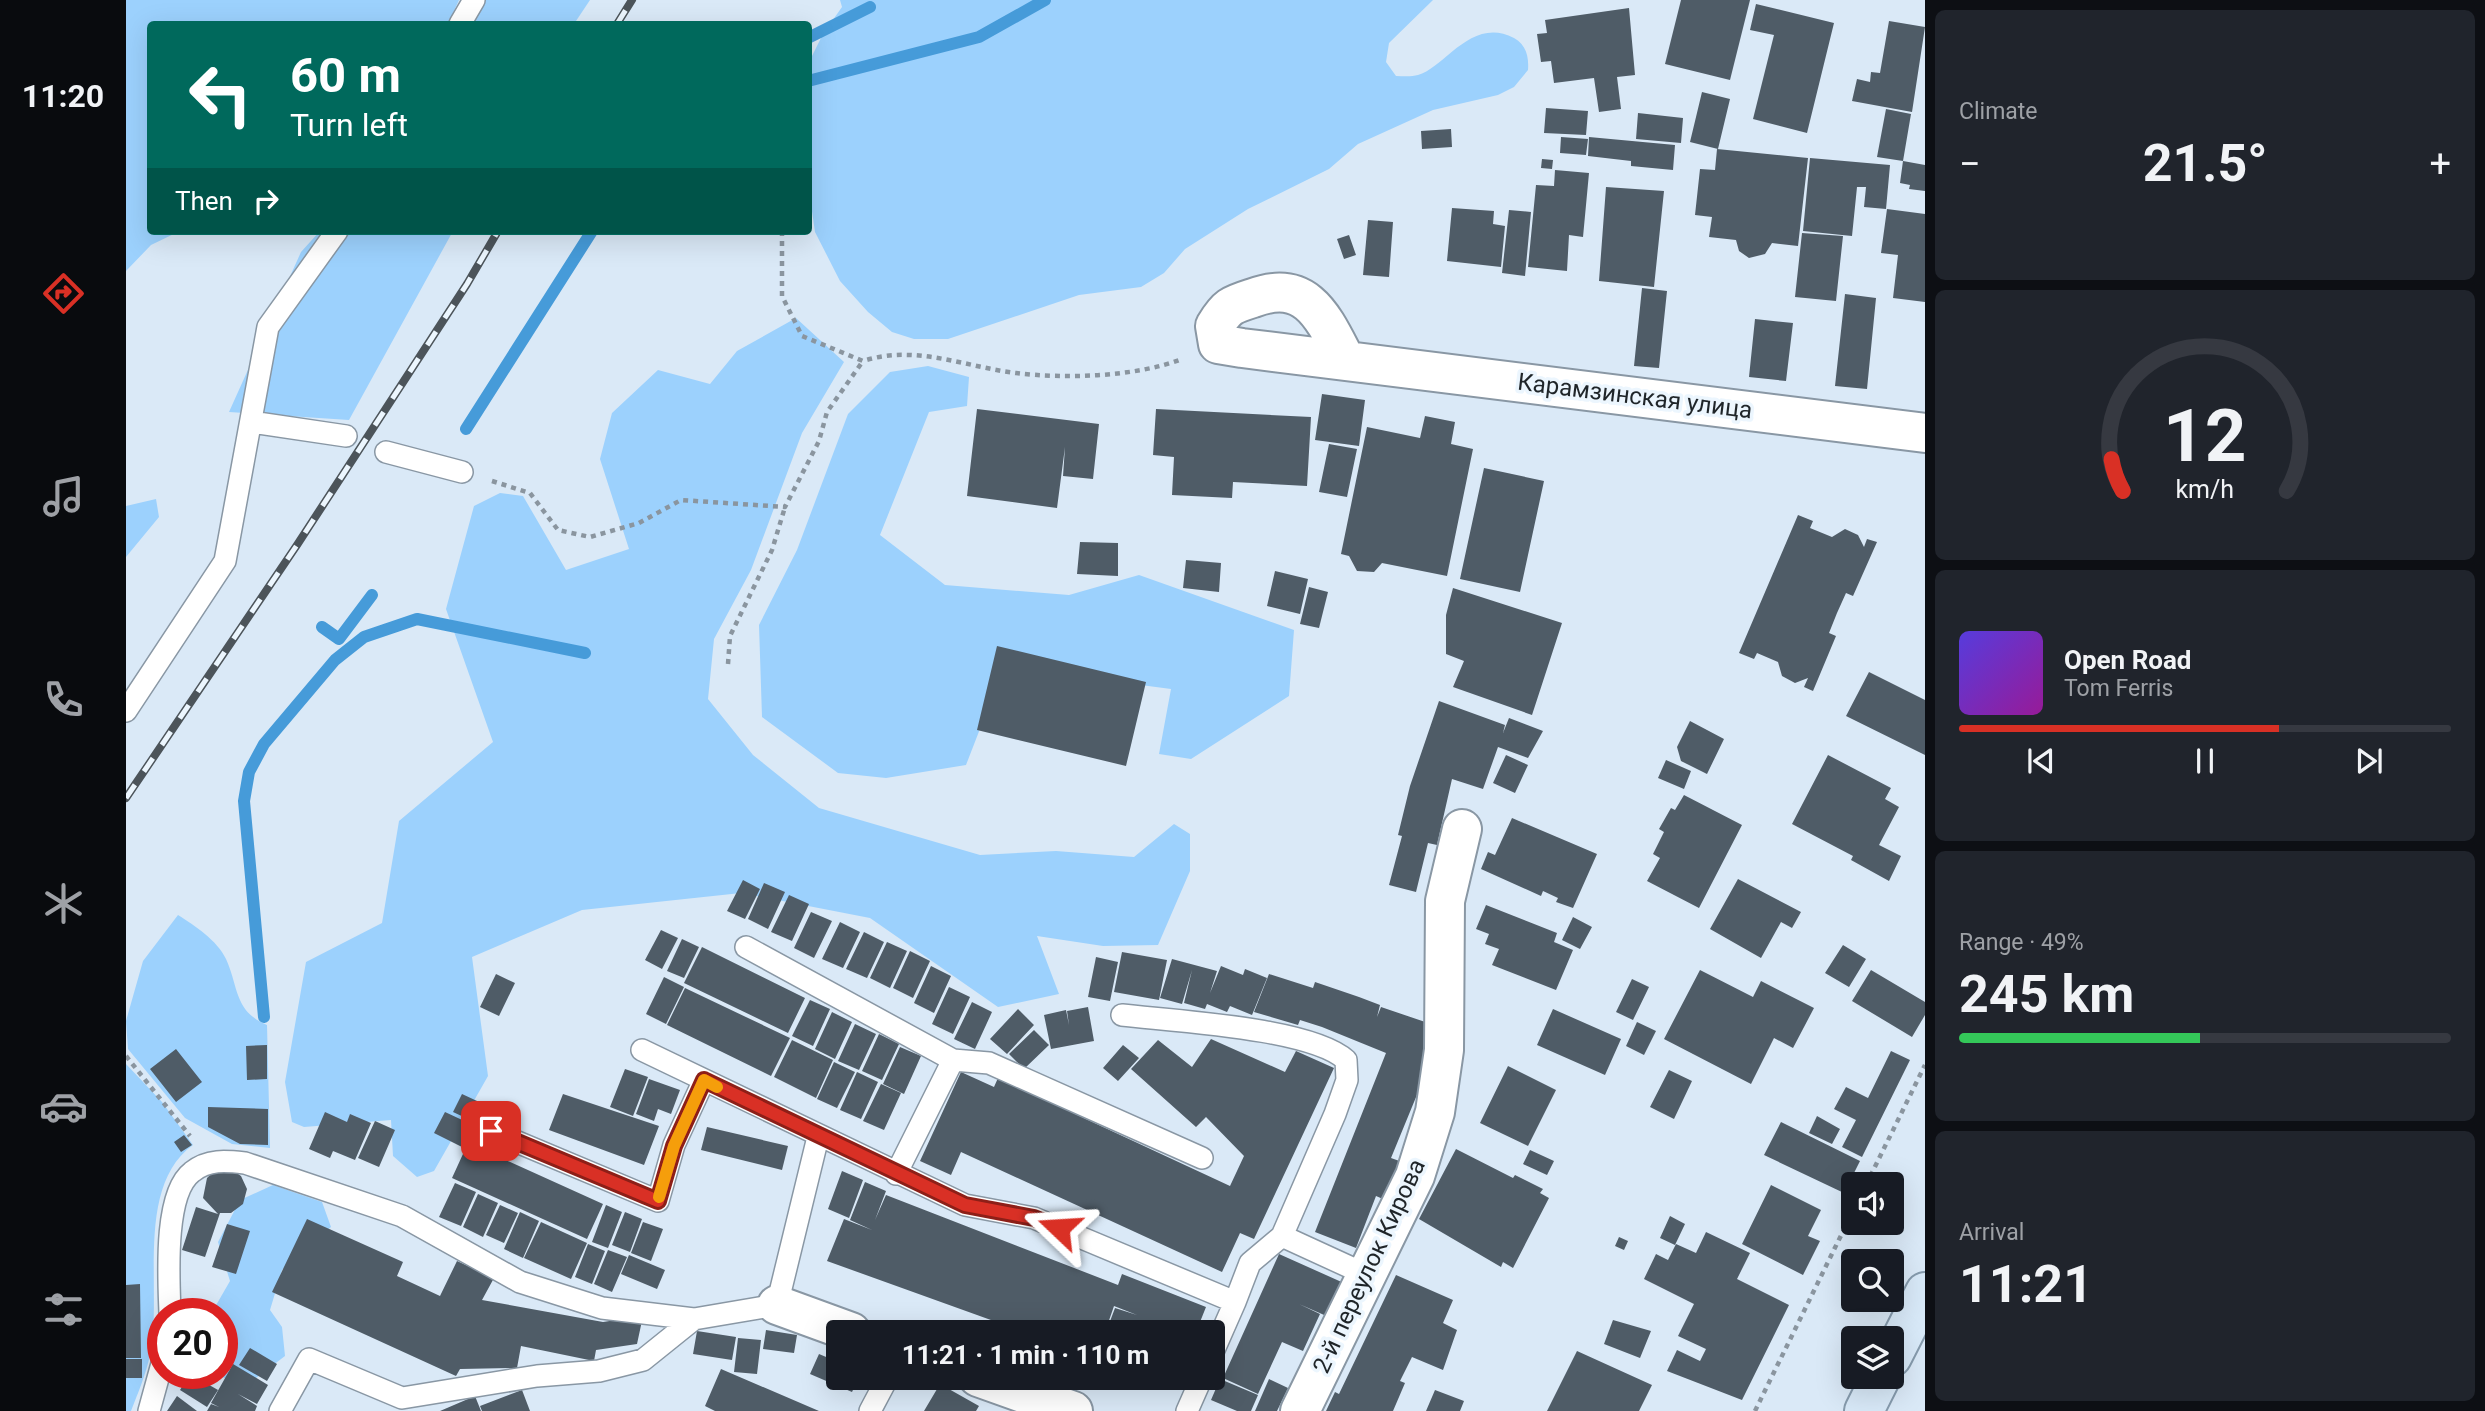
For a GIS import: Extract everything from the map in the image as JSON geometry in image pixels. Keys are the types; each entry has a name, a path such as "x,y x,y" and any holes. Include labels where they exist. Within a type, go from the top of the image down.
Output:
{"main road":[{"path":"1904,1333 1925,1292"},
{"path":"1864,1411 1875,1389"}],"street":[{"path":"1218,344 1214,326 1227,307 1272,291 1295,293 1324,319 1345,359"},
{"name":"Карамзинская улица","path":"1218,344 1925,433"},
{"name":"2-й переулок Кирова","path":"1300,1411 1415,1176 1435,1112 1444,1050 1445,901 1462,829"},
{"path":"777,1305 826,1323"},
{"path":"998,1390 1017,1402 1073,1411"}],"lane":[{"path":"462,21 474,0"},
{"path":"126,711 225,561 268,327 334,235"},
{"path":"251,422 346,436"},
{"path":"386,453 461,472"},
{"path":"746,947 953,1060 989,1063 1202,1158"},
{"path":"1122,1015 1305,1038 1337,1051 1346,1060 1347,1080 1335,1114 1282,1236 1250,1263 1225,1323"},
{"path":"642,1050 818,1137 965,1205 1034,1218 1234,1302"},
{"path":"896,1174 953,1060"},
{"path":"491,1131 658,1201 674,1146 704,1080"},
{"path":"169,1298 167,1242 182,1186 190,1173 220,1161 245,1163 402,1216 520,1282 601,1308 694,1318 777,1305 818,1137"},
{"path":"1282,1236 1367,1275"},
{"path":"280,1411 309,1359 402,1398 537,1376 599,1371 643,1360 694,1318"},
{"path":"149,1411 155,1389"},
{"path":"870,1411 881,1390"},
{"path":"1187,1411 1196,1390"}],"path":[{"path":"782,235 782,296 802,336 863,361"},
{"path":"728,664 730,636 772,550 785,507 819,441 827,412 863,361 882,355 951,358 1015,373 1079,376 1164,366 1218,344"},
{"path":"461,472 530,493 558,530 590,537 639,523 681,500 785,507"},
{"path":"126,1056 197,1145 220,1161"},
{"path":"1872,1172 1925,1065"},
{"path":"1755,1411 1841,1235"}],"shaded area":[{"path":"126,0 459,0 449,21 147,21 147,235 172,235 151,245 126,271"},
{"path":"461,0 590,0 576,21 451,21"},
{"path":"840,0 1433,0 1389,43 1386,62 1396,76 1415,76 1428,70 1472,38 1499,33 1514,38 1521,44 1526,51 1528,70 1514,87 1498,95 1433,110 1358,144 1329,169 1248,209 1185,249 1164,273 1141,287 1079,295 948,339 914,339 892,332 868,312 840,281 815,232 812,211 812,56 823,34 842,7"},
{"path":"316,235 451,235 349,420 229,412 301,252"},
{"path":"796,318 844,362 802,433 751,570 714,639 708,699 753,755 819,808 980,855 1056,851 1134,857 1174,824 1190,834 1190,871 1158,945 1103,946 1037,936 1059,994 998,1007 870,918 741,893 582,910 472,957 488,1076 434,1171 417,1177 393,1156 391,1120 304,1127 292,1122 285,1082 306,962 382,923 399,821 493,742 446,609 474,506 500,493 523,496 566,570 629,549 600,459 612,413 658,370 710,384 737,351"},
{"path":"928,366 969,377 967,406 929,412 880,535 945,585 1069,595 1139,575 1294,630 1289,696 1191,759 1159,754 1171,689 1004,667 966,765 886,778 838,773 762,717 759,625 797,550 848,414 890,372"},
{"path":"156,499 159,517 126,557 126,506"},
{"path":"178,915 205,934 222,952 243,1006 248,1013 267,1025 270,1148 232,1144 185,1118 128,1049 126,1021 143,961"},
{"path":"126,1064 162,1102 193,1145 175,1164 163,1187 154,1243 153,1298 147,1298 147,1366 131,1411 126,1411"},
{"path":"273,1185 322,1202 331,1227 282,1270 270,1310 282,1327 285,1356 240,1390 238,1298 220,1298 230,1281 218,1242 240,1200"}],"building":[{"path":"1681,0 1750,0 1730,80 1665,64"},
{"path":"1756,4 1834,23 1807,133 1753,119 1774,35 1750,30"},
{"path":"1629,8 1635,75 1617,77 1621,109 1599,112 1594,78 1554,83 1551,61 1541,62 1537,34 1547,33 1545,20"},
{"path":"1889,21 1925,27 1912,112 1852,101 1857,79 1870,82 1871,72 1880,73"},
{"path":"1702,92 1730,99 1718,149 1690,142"},
{"path":"1546,108 1588,111 1586,135 1544,133"},
{"path":"1886,109 1911,114 1903,161 1877,157"},
{"path":"1638,113 1683,118 1681,143 1636,139"},
{"path":"1451,129 1452,147 1422,149 1421,131"},
{"path":"1561,137 1588,139 1586,155 1560,153"},
{"path":"1589,137 1675,145 1673,170 1631,166 1631,161 1588,156"},
{"path":"1717,149 1808,158 1798,246 1772,243 1765,254 1749,258 1739,251 1736,240 1709,237 1712,217 1695,215 1700,169 1715,170"},
{"path":"1810,158 1890,165 1886,209 1864,207 1866,187 1857,187 1852,236 1803,231"},
{"path":"1542,159 1553,160 1552,169 1541,168"},
{"path":"1903,161 1925,165 1925,191 1909,189 1910,185 1900,183"},
{"path":"1555,170 1589,173 1583,237 1569,235 1567,271 1528,267 1536,185 1554,186"},
{"path":"1606,187 1664,191 1654,287 1599,281"},
{"path":"1452,208 1494,211 1493,224 1505,226 1501,267 1447,261"},
{"path":"1887,209 1925,214 1925,302 1893,298 1898,255 1881,253"},
{"path":"1509,210 1531,212 1525,276 1502,273"},
{"path":"1368,220 1393,222 1389,277 1363,275"},
{"path":"1802,233 1843,236 1836,301 1795,297"},
{"path":"1349,235 1356,255 1344,259 1337,239"},
{"path":"1642,288 1667,291 1659,368 1634,366"},
{"path":"1845,294 1876,298 1867,389 1835,386"},
{"path":"1755,319 1793,323 1786,381 1749,377"},
{"path":"1322,394 1365,400 1359,446 1315,440"},
{"path":"977,409 1099,424 1093,479 1063,476 1065,447 1057,508 967,496"},
{"path":"1156,409 1311,417 1307,486 1233,482 1232,498 1172,495 1174,457 1153,455"},
{"path":"1425,416 1455,422 1451,444 1473,449 1447,576 1382,563 1374,572 1357,571 1349,556 1341,554 1367,427 1420,438"},
{"path":"1329,444 1357,449 1347,497 1319,492"},
{"path":"1484,468 1544,481 1520,592 1460,579"},
{"path":"1798,515 1813,521 1810,528 1832,537 1845,529 1858,535 1864,547 1867,539 1877,542 1853,596 1846,593 1837,613 1829,633 1836,636 1813,691 1804,687 1808,678 1795,683 1782,676 1778,662 1757,653 1754,659 1739,653"},
{"path":"1080,542 1118,543 1118,576 1077,574"},
{"path":"1186,560 1221,563 1219,592 1183,588"},
{"path":"1275,571 1308,579 1300,614 1267,606"},
{"path":"1309,587 1328,592 1319,628 1300,624"},
{"path":"1453,588 1562,623 1532,715 1453,687 1464,661 1446,654 1446,615"},
{"path":"997,646 1146,682 1126,766 977,730"},
{"path":"1869,672 1925,700 1925,755 1846,716"},
{"path":"1439,701 1505,725 1503,733 1509,718 1543,731 1528,758 1498,747 1483,789 1452,779 1437,845 1428,843 1416,892 1389,885 1402,836 1398,835 1410,786"},
{"path":"1690,721 1724,739 1707,774 1681,761 1677,747"},
{"path":"1506,755 1528,765 1515,793 1493,783"},
{"path":"1828,755 1891,788 1885,799 1899,807 1879,845 1901,856 1889,881 1851,860 1853,856 1792,824"},
{"path":"1666,760 1691,771 1684,789 1658,778"},
{"path":"1684,795 1742,825 1699,908 1647,881 1660,858 1653,854 1664,832 1659,829 1671,808 1675,810"},
{"path":"1512,818 1597,854 1573,908 1556,902 1558,898 1543,891 1541,896 1481,869 1488,852 1495,855"},
{"path":"1738,879 1801,912 1792,928 1781,922 1761,958 1710,929"},
{"path":"743,880 760,889 745,919 727,911"},
{"path":"764,883 785,892 768,929 748,919"},
{"path":"789,895 809,904 792,941 771,932"},
{"path":"1486,905 1557,933 1554,942 1573,950 1556,990 1492,965 1499,949 1485,944 1489,934 1476,929"},
{"path":"811,912 832,921 814,958 794,948"},
{"path":"1573,917 1592,927 1580,949 1562,940"},
{"path":"840,922 860,932 843,968 822,959"},
{"path":"661,930 678,938 662,969 645,960"},
{"path":"864,932 884,942 867,978 846,969"},
{"path":"682,939 699,947 684,978 667,971"},
{"path":"887,942 907,951 890,988 870,978"},
{"path":"1843,945 1866,959 1849,987 1825,973"},
{"path":"702,947 805,998 788,1033 684,983"},
{"path":"910,951 930,961 913,998 893,988"},
{"path":"1122,952 1167,960 1159,1000 1114,992"},
{"path":"1096,957 1118,962 1110,1001 1088,997"},
{"path":"1172,959 1217,971 1210,993 1221,966 1243,975 1245,969 1267,978 1252,1015 1230,1006 1227,1012 1207,1004 1205,1009 1184,1003 1192,970 1182,1004 1160,998"},
{"path":"931,966 951,976 934,1013 914,1003"},
{"path":"1700,970 1753,997 1761,981 1814,1008 1793,1048 1774,1038 1751,1084 1664,1039"},
{"path":"1871,970 1925,1002 1925,1015 1912,1037 1852,1001"},
{"path":"496,974 515,983 499,1016 480,1007"},
{"path":"1269,974 1313,988 1315,982 1380,1005 1377,1017 1381,1007 1437,1026 1422,1066 1428,1068 1391,1158 1405,1163 1390,1202 1376,1196 1356,1248 1315,1232 1386,1053 1300,1020 1298,1025 1254,1012"},
{"path":"664,977 684,987 666,1024 646,1014"},
{"path":"1632,979 1649,987 1633,1020 1616,1012"},
{"path":"949,987 970,997 953,1034 932,1024"},
{"path":"685,988 790,1038 771,1076 667,1025"},
{"path":"810,1000 830,1009 813,1046 792,1036"},
{"path":"972,1002 992,1012 975,1049 954,1039"},
{"path":"1088,1007 1094,1041 1051,1049 1044,1015 1066,1010 1069,1025 1067,1011"},
{"path":"1018,1009 1034,1025 1007,1054 990,1039"},
{"path":"1553,1009 1621,1039 1605,1075 1537,1045"},
{"path":"832,1012 852,1022 835,1059 815,1049"},
{"path":"1637,1022 1656,1031 1644,1055 1626,1046"},
{"path":"855,1024 876,1034 859,1070 838,1061"},
{"path":"1034,1030 1049,1045 1024,1069 1009,1054"},
{"path":"879,1034 899,1044 882,1080 862,1071"},
{"path":"1211,1039 1285,1072 1296,1051 1334,1068 1254,1239 1240,1233 1222,1272 961,1152 951,1175 920,1161 961,1072 994,1087 998,1078 1230,1186 1244,1156 1206,1117 1196,1127 1131,1069 1158,1040 1192,1067"},
{"path":"792,1040 833,1060 816,1098 774,1077"},
{"path":"267,1045 267,1079 247,1080 246,1046"},
{"path":"1123,1045 1139,1058 1118,1081 1103,1068"},
{"path":"900,1047 921,1056 904,1094 883,1084"},
{"path":"176,1049 202,1082 176,1102 150,1069"},
{"path":"1891,1051 1910,1060 1862,1157 1842,1147 1856,1120 1834,1109 1846,1087 1868,1098"},
{"path":"834,1062 855,1072 837,1108 817,1099"},
{"path":"1508,1066 1556,1090 1528,1146 1480,1123"},
{"path":"625,1069 648,1077 633,1116 610,1107"},
{"path":"1669,1070 1692,1081 1674,1119 1650,1107"},
{"path":"857,1072 878,1082 861,1119 840,1110"},
{"path":"649,1079 680,1090 671,1114 658,1109 654,1121 636,1114"},
{"path":"881,1084 901,1093 884,1130 863,1121"},
{"path":"462,1094 490,1107 481,1125 453,1112"},
{"path":"563,1094 659,1126 644,1165 549,1130"},
{"path":"208,1107 268,1109 268,1145 240,1144 208,1127"},
{"path":"325,1112 347,1122 350,1114 371,1123 355,1160 333,1151 330,1158 309,1149"},
{"path":"445,1112 473,1125 462,1147 434,1133"},
{"path":"1817,1116 1840,1129 1832,1144 1809,1133"},
{"path":"375,1121 395,1130 379,1167 358,1158"},
{"path":"1781,1122 1860,1161 1854,1172 1841,1172 1841,1192 1764,1155"},
{"path":"707,1127 788,1146 782,1170 701,1150"},
{"path":"184,1135 192,1145 181,1152 174,1142"},
{"path":"468,1143 603,1204 587,1239 452,1178"},
{"path":"1456,1149 1513,1178 1515,1175 1543,1189 1540,1193 1549,1198 1513,1268 1503,1262 1501,1267 1419,1219"},
{"path":"1530,1150 1554,1161 1547,1175 1523,1164"},
{"path":"234,1171 241,1176 247,1189 243,1204 231,1213 220,1213 205,1257 182,1250 196,1207 218,1214 203,1198 207,1178 212,1173"},
{"path":"842,1171 863,1180 849,1218 828,1209"},
{"path":"865,1182 886,1191 875,1220 886,1195 1118,1285 1122,1274 1206,1307 1201,1320 1110,1320 1115,1308 1137,1315 1114,1306 1109,1320 991,1320 827,1261 844,1219 872,1230 850,1220"},
{"path":"455,1183 476,1192 461,1226 439,1217"},
{"path":"1771,1185 1821,1210 1808,1236 1820,1241 1803,1275 1742,1244"},
{"path":"478,1194 498,1203 483,1237 463,1227"},
{"path":"500,1205 518,1213 504,1243 486,1235"},
{"path":"606,1205 622,1212 608,1248 592,1242"},
{"path":"520,1212 539,1221 523,1258 504,1249"},
{"path":"625,1212 642,1219 630,1252 612,1245"},
{"path":"1670,1216 1685,1224 1675,1245 1660,1238"},
{"path":"307,1219 403,1262 397,1276 440,1296 457,1261 494,1278 482,1300 603,1322 643,1316 637,1344 596,1350 594,1361 521,1346 517,1368 460,1369 456,1376 272,1292"},
{"path":"541,1222 587,1243 571,1279 524,1258"},
{"path":"643,1222 663,1229 651,1261 631,1253"},
{"path":"227,1224 250,1231 236,1274 212,1267"},
{"path":"1706,1232 1750,1253 1737,1279 1789,1305 1742,1400 1667,1371 1677,1350 1700,1361 1706,1349 1678,1336 1694,1304 1644,1279 1656,1254 1668,1260 1676,1244 1696,1253"},
{"path":"1619,1237 1628,1241 1624,1250 1615,1246"},
{"path":"588,1244 605,1251 592,1284 575,1277"},
{"path":"608,1250 627,1257 612,1292 594,1284"},
{"path":"1279,1254 1346,1284 1331,1318 1299,1304 1320,1314 1303,1351 1282,1342 1258,1394 1225,1379 1225,1374"},
{"path":"629,1255 665,1270 657,1289 621,1274"},
{"path":"1396,1275 1453,1300 1443,1323 1457,1330 1443,1370 1412,1357 1400,1381 1405,1383 1393,1411 1326,1411 1335,1392 1339,1394"},
{"path":"140,1284 141,1358 126,1358 126,1285"},
{"path":"1613,1320 1651,1331 1640,1358 1604,1344"},
{"path":"766,1330 797,1335 794,1353 763,1349"},
{"path":"697,1331 736,1337 732,1360 693,1354"},
{"path":"738,1338 761,1340 757,1374 734,1372"},
{"path":"250,1348 277,1364 267,1381 239,1365"},
{"path":"1577,1351 1652,1385 1639,1411 1547,1411"},
{"path":"819,1354 826,1357 826,1381 810,1374"},
{"path":"126,1359 142,1359 142,1378 126,1378"},
{"path":"238,1367 268,1385 257,1404 238,1394 257,1406 255,1411 207,1411 211,1404 219,1407 211,1403 219,1389 238,1389"},
{"path":"721,1369 819,1411 715,1411 705,1406"},
{"path":"1269,1379 1288,1388 1277,1411 1255,1411"},
{"path":"1225,1381 1258,1395 1251,1411 1237,1411 1211,1400 1215,1390 1225,1390"},
{"path":"216,1389 218,1390 207,1407 180,1390"},
{"path":"522,1390 530,1411 482,1411 480,1406"},
{"path":"936,1390 951,1390 979,1406 976,1411 924,1411"},
{"path":"1435,1390 1464,1401 1460,1411 1426,1411"},
{"path":"177,1396 197,1411 167,1411"},
{"path":"475,1396 481,1411 440,1411"}],"waterway":[{"path":"812,80 979,37 1045,0"},
{"path":"812,36 870,7"},
{"path":"466,429 589,235"},
{"path":"322,627 339,639 372,595"},
{"path":"264,1017 244,801 249,772 264,744 335,660 364,637 417,619 585,653"}],"railway":[{"path":"619,21 632,0"},
{"path":"126,798 297,545 467,284 496,235"}],"slow traffic":[{"path":"659,1197 674,1146 704,1080 717,1087"}],"route":[{"path":"491,1131 658,1201 674,1146 704,1080 818,1137 965,1205 1034,1218 1059,1228"}]}
